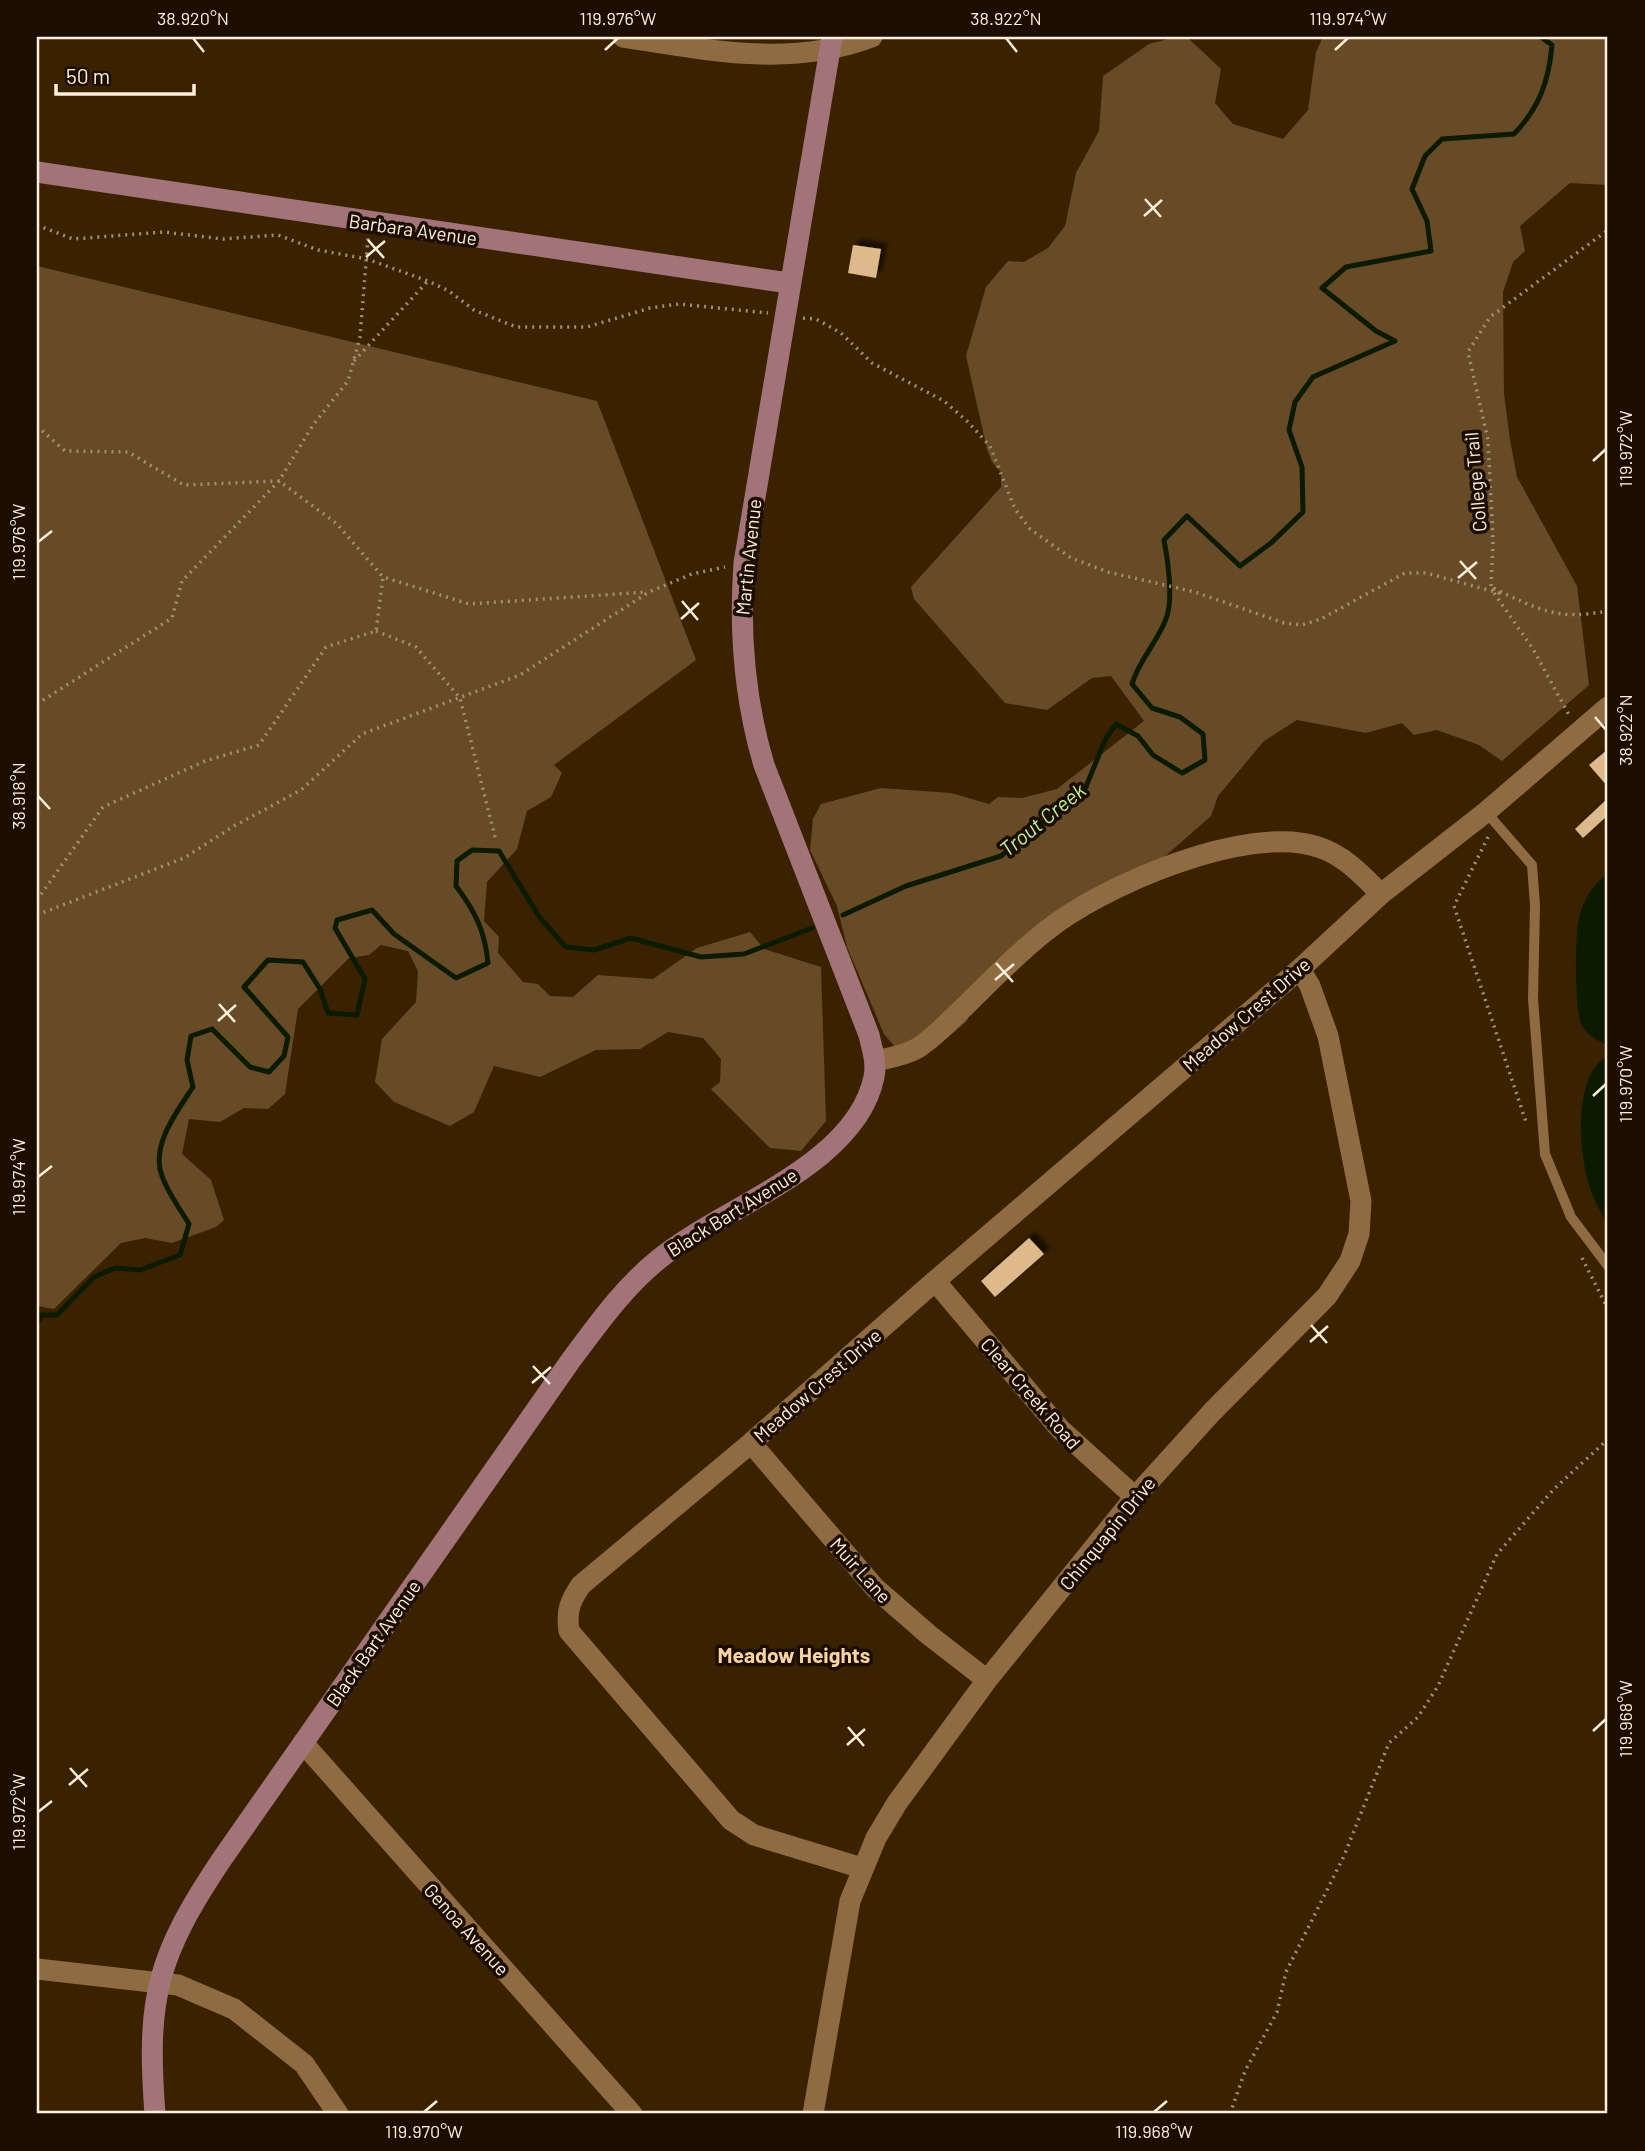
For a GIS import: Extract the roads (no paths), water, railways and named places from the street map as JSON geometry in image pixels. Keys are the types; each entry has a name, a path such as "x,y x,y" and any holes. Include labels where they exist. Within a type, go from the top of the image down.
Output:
{"street":[{"path":"623,37 748,56 787,56 831,43 872,37"},
{"name":"Martin Avenue","path":"831,43 744,563 742,644 752,723 780,807 859,1002 875,1061"},
{"name":"Barbara Avenue","path":"37,172 789,283"},
{"name":"Meadow Crest Drive","path":"862,1868 754,1835 732,1820 569,1631 566,1614 581,1585 751,1443 935,1281 1300,969 1381,894 1490,817 1608,706"},
{"path":"875,1061 900,1056 935,1035 1025,949 1065,916 1121,887 1227,848 1273,840 1317,846 1354,867 1381,894"},
{"name":"Chinquapin Drive","path":"813,2114 850,1901 862,1868 897,1803 987,1680 1135,1497 1212,1412 1327,1296 1350,1261 1359,1234 1360,1201 1328,1036 1310,986 1300,969"},
{"name":"Black Bart Avenue","path":"155,2114 151,2026 159,1982 166,1955 200,1892 571,1360 616,1302 638,1277 677,1245 801,1169 843,1134 869,1094 875,1061"},
{"name":"Clear Creek Road","path":"935,1281 1060,1429 1135,1497"},
{"name":"Muir Lane","path":"751,1443 875,1588 910,1620 987,1680"},
{"name":"Genoa Avenue","path":"303,1743 632,2114"},
{"path":"37,1969 178,1985 207,1996 258,2025 304,2064 338,2114"}],"lane":[{"path":"1490,817 1532,865 1535,905 1533,999 1545,1154 1571,1217 1608,1266"}],"waterway":[{"name":"Trout Creek","path":"843,915 906,886 1001,856 1085,789 1105,740 1116,724 1138,736 1153,755 1182,773 1205,760 1203,734 1180,717 1152,708 1132,684 1139,666 1159,634 1169,608 1169,578 1164,540 1187,516 1240,566 1271,543 1303,512 1302,467 1289,430 1295,402 1313,377 1395,341 1376,331 1322,288 1346,267 1431,251 1427,221 1412,189 1425,156 1442,139 1514,134 1536,104 1545,82 1552,45 1541,37"},
{"name":"Trout Creek","path":"37,1323 42,1315 57,1315 94,1277 115,1268 140,1270 180,1255 189,1224 171,1195 159,1165 167,1129 193,1087 187,1060 191,1036 212,1029 250,1067 269,1072 284,1056 288,1037 244,987 268,960 303,962 320,989 328,1013 357,1015 365,979 335,928 337,920 372,910 394,934 456,978 488,963 478,922 456,886 457,861 472,850 499,851 540,918 566,947 594,950 631,938 701,957 744,954 812,928"}],"district":[{"name":"Meadow Heights","path":"794,1654"}]}
